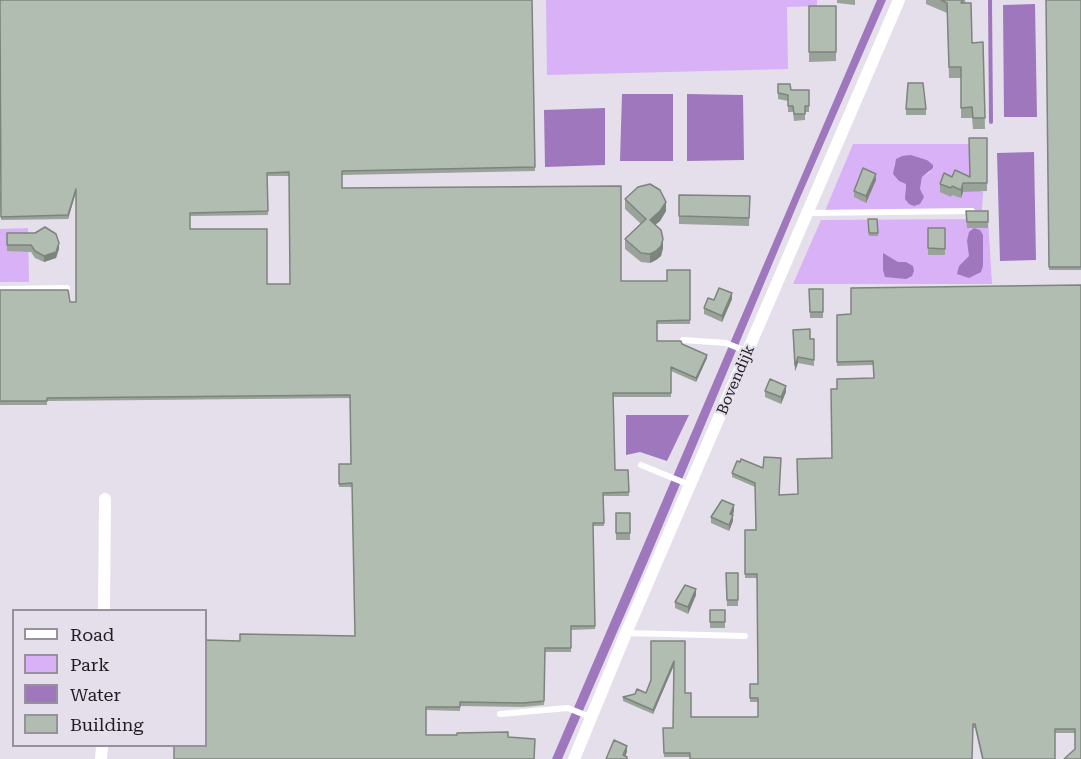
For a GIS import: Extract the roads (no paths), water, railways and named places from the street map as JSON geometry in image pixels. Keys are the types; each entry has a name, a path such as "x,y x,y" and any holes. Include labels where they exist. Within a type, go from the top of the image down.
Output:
{"street":[{"name":"Bovendijk","path":"574,759 588,716 899,0"},
{"path":"104,609 105,499"}],"lane":[{"path":"807,213 972,211"},
{"path":"0,288 67,288"},
{"path":"683,340 726,343 745,351"},
{"path":"641,465 688,484"},
{"path":"626,633 746,636"},
{"path":"500,714 568,708 588,716"}],"water":[{"path":"877,0 886,0 799,200 647,563 562,759 552,759"},
{"path":"1035,4 1037,117 1004,117 1003,5"},
{"path":"622,94 673,94 673,161 620,161"},
{"path":"687,94 743,95 744,160 687,161"},
{"path":"605,108 605,165 545,167 544,110"},
{"path":"1034,152 1036,260 1000,261 997,153"},
{"path":"911,155 927,160 933,165 933,168 922,177 920,189 924,197 920,204 914,206 905,199 906,184 899,181 893,174 896,159"},
{"path":"974,228 980,230 983,235 983,266 981,272 969,278 957,274 959,266 969,256 967,241 969,232"},
{"path":"883,253 898,262 906,262 913,266 912,276 906,279 885,277"},
{"path":"626,415 689,415 667,461 640,452 626,455"}],"waterway":[{"path":"990,0 991,122"}]}
